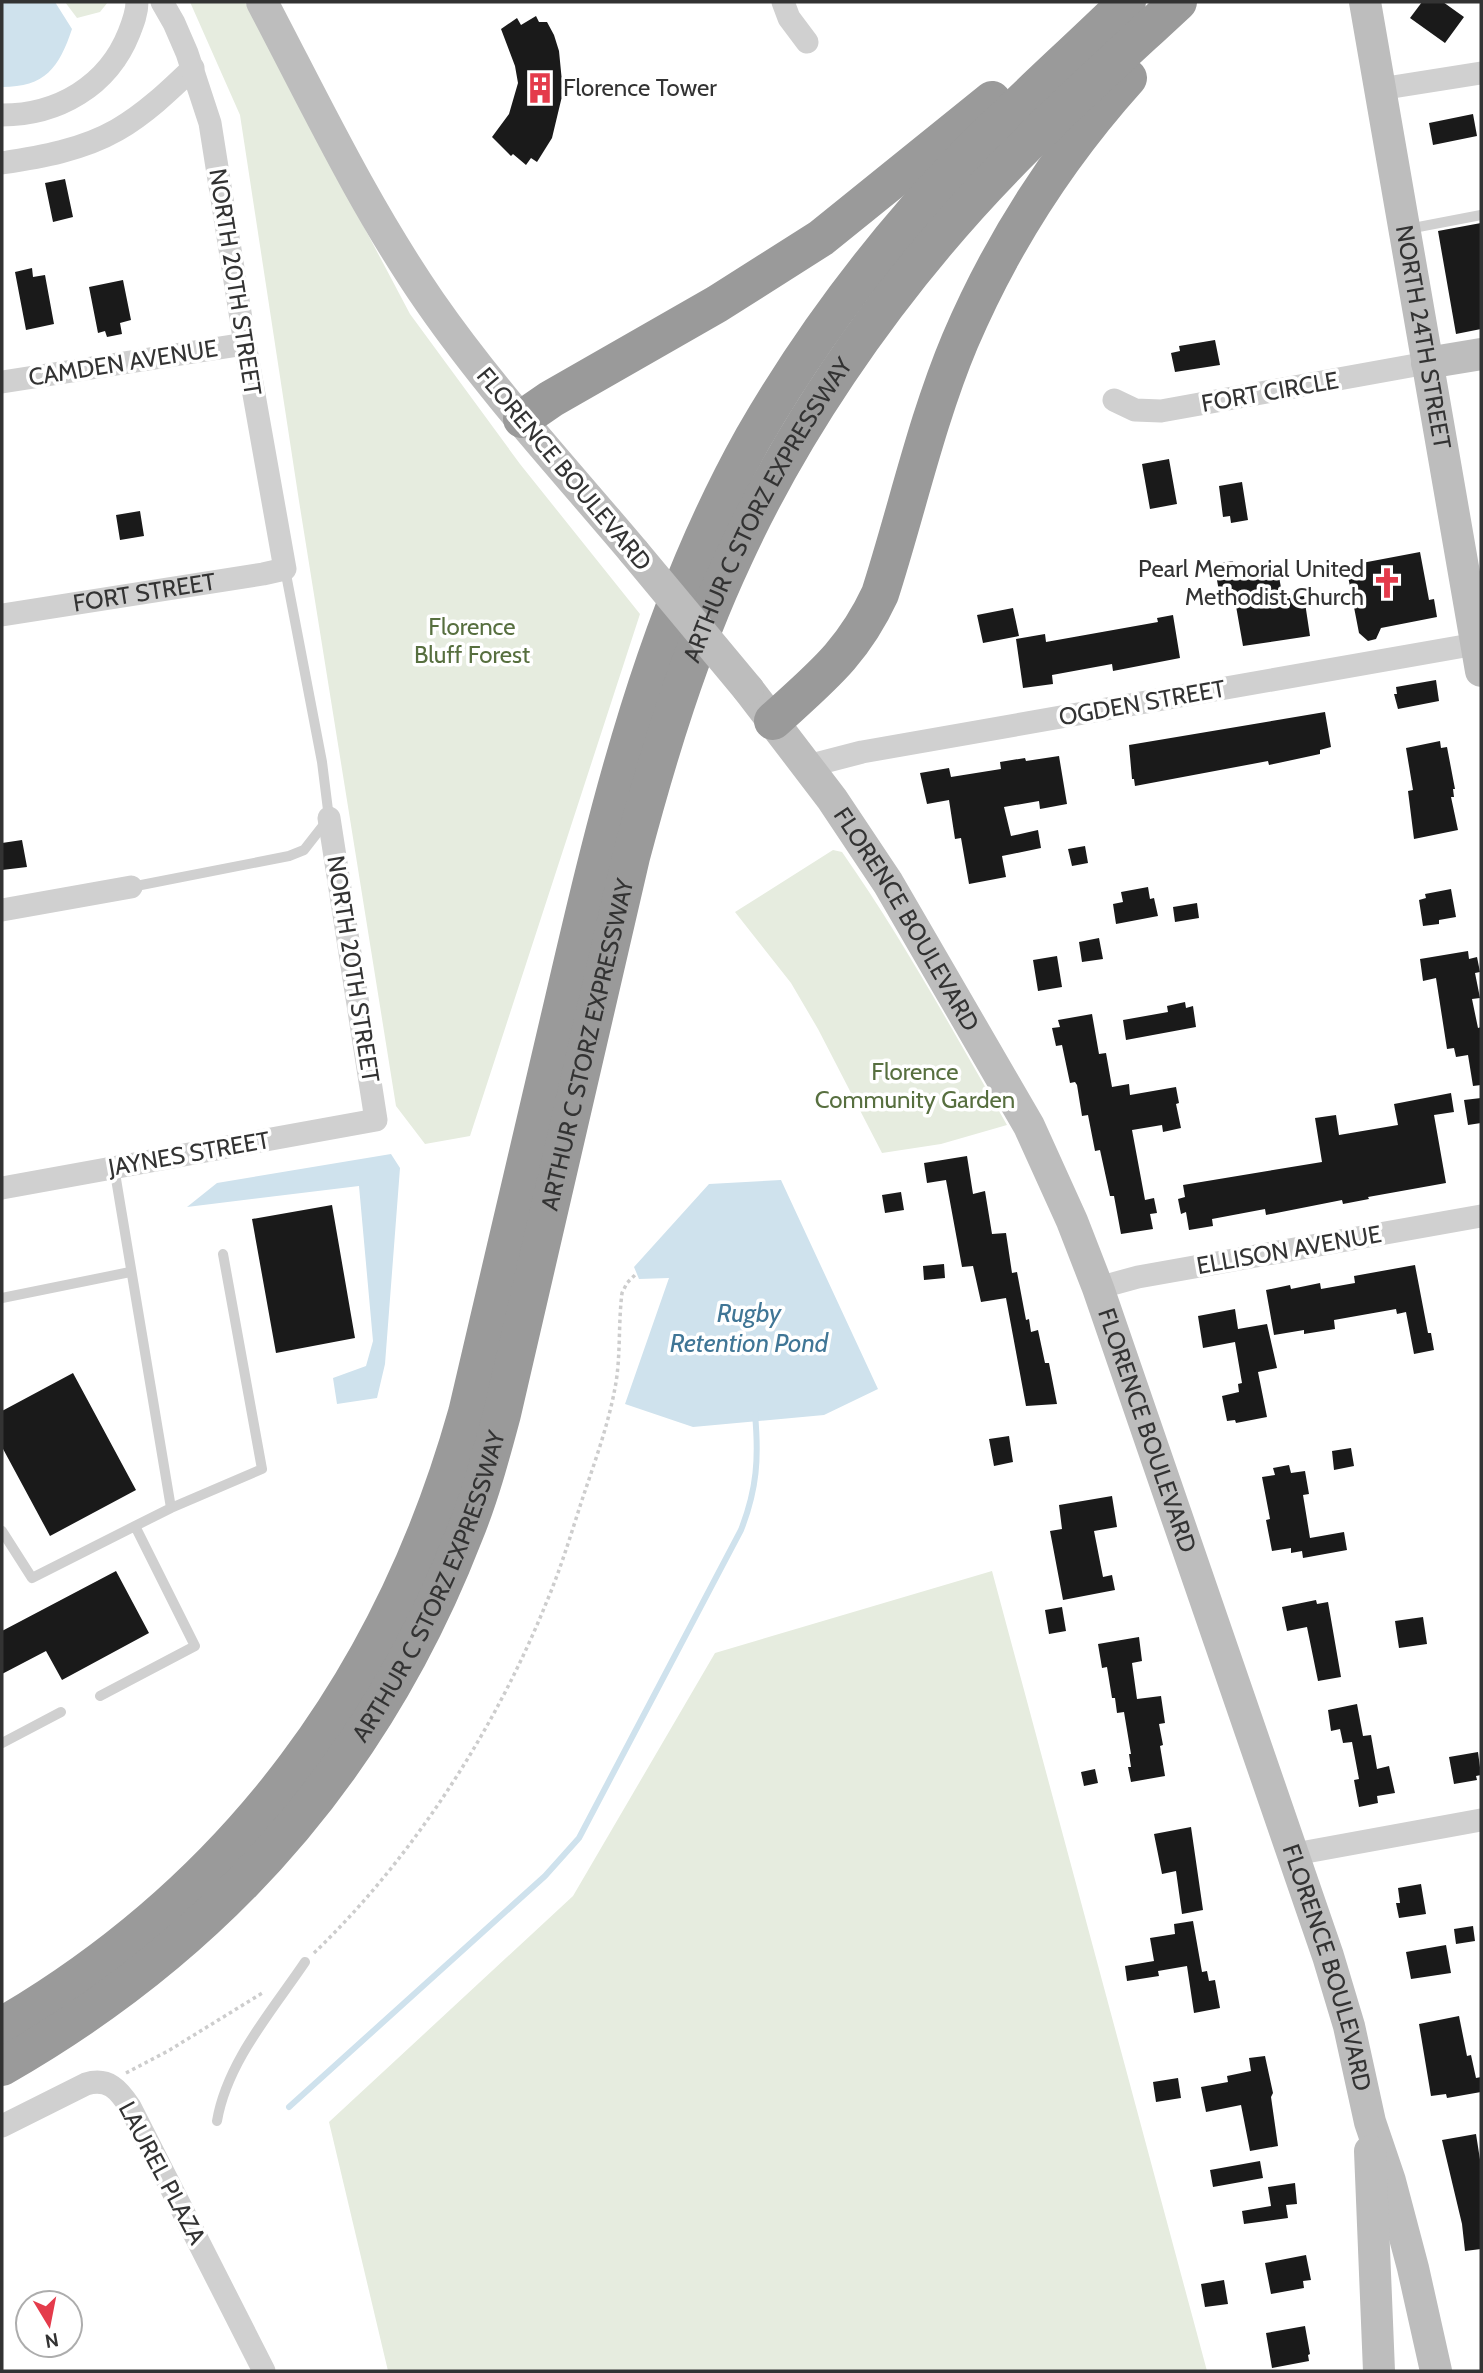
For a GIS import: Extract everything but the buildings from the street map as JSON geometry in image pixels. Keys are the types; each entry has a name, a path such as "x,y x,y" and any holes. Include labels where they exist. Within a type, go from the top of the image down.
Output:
{"highway":[{"path":"522,419 551,399 717,304 821,238 957,131 1109,2"},
{"name":"ARTHUR C STORZ EXPRESSWAY","path":"2,2026 44,2001 93,1966 170,1904 210,1866 310,1750 350,1689 384,1629 421,1549 451,1470 467,1413 604,825 659,644 719,504 753,439 794,372 888,244 975,148 1128,2"},
{"name":"ARTHUR C STORZ EXPRESSWAY","path":"2,2067 131,1983 218,1909 313,1801 371,1720 405,1662 464,1536 485,1474 518,1349 631,857 653,775 685,676 734,556 790,450 853,351 898,290 969,205 1046,127 1178,2"},
{"path":"773,721 833,667 866,623 880,594 940,394 956,352 1018,225 1069,149 1196,2"}],"street":[{"path":"2,115 19,115 48,109 85,91 101,77 125,44 137,2"},
{"name":"NORTH 20TH STREET","path":"162,2 193,68 210,123 245,344 285,569"},
{"name":"FLORENCE BOULEVARD","path":"262,2 359,186 397,251 454,336 748,689 808,766 888,883 1029,1126 1072,1220 1097,1288 1294,1854 1346,2014 1370,2122 1390,2181 1436,2371"},
{"path":"783,2 789,19 807,42"},
{"name":"NORTH 24TH STREET","path":"1365,2 1479,657"},
{"path":"2,163 42,157 115,132 161,98 193,68"},
{"path":"1380,89 1481,73"},
{"name":"CAMDEN AVENUE","path":"2,382 245,344"},
{"path":"1427,363 1481,354"},
{"name":"FORT CIRCLE","path":"1114,400 1135,410 1161,411 1427,363"},
{"name":"FORT STREET","path":"2,615 285,569"},
{"name":"OGDEN STREET","path":"808,766 862,752 1479,657"},
{"name":"NORTH 20TH STREET","path":"329,818 376,1120"},
{"path":"2,910 131,887"},
{"name":"JAYNES STREET","path":"2,1188 376,1120"},
{"name":"ELLISON AVENUE","path":"1097,1288 1138,1277 1481,1216"},
{"path":"1294,1854 1481,1820"},
{"name":"LAUREL PLAZA","path":"2,2126 86,2084 100,2081 116,2087 130,2107 264,2371"},
{"name":"FLORENCE BOULEVARD","path":"1370,2122 1374,2291 1379,2371"},
{"path":"1374,2291 1417,2286"}],"lane":[{"path":"1404,229 1481,215"},
{"path":"131,887 289,856 304,850 329,818 322,762 285,569"},
{"path":"114,1167 171,1508"},
{"path":"2,1531 32,1578 171,1508 262,1469 223,1254"},
{"path":"2,1298 130,1272"},
{"path":"100,1696 195,1646 135,1526"},
{"path":"2,1743 61,1712"},
{"path":"217,2121 226,2088 247,2048 305,1962"}],"path":[{"path":"305,1962 343,1925 408,1846 454,1778 505,1693 547,1601 593,1466 615,1388 622,1293 636,1274"},
{"path":"133,2069 168,2051 266,1990"}],"green space":[{"path":"65,2 108,2 100,12 77,18"},
{"name":"Florence Bluff Forest","path":"190,2 245,2 410,314 520,464 640,614 470,1136 425,1144 396,1106 240,115"},
{"name":"Florence Community Garden","path":"833,850 842,852 886,918 1007,1125 941,1144 882,1153 791,983 735,912"},
{"path":"992,1571 1207,2371 388,2371 329,2122 573,1896 715,1653"}],"water":[{"path":"2,2 55,2 72,29 62,55 40,79 17,86 2,87"},
{"path":"391,1154 400,1168 385,1364 377,1398 337,1404 333,1378 366,1366 373,1341 359,1186 187,1207 217,1183"},
{"name":"Rugby Retention Pond","path":"781,1180 878,1389 824,1415 693,1427 625,1404 669,1278 639,1279 634,1267 709,1184"}],"waterway":[{"path":"289,2107 545,1876 579,1838 741,1530 756,1473 755,1414"}],"place":[{"name":"Florence Tower","path":"540,88"},
{"name":"Pearl Memorial United Methodist Church","path":"1387,583"}]}
